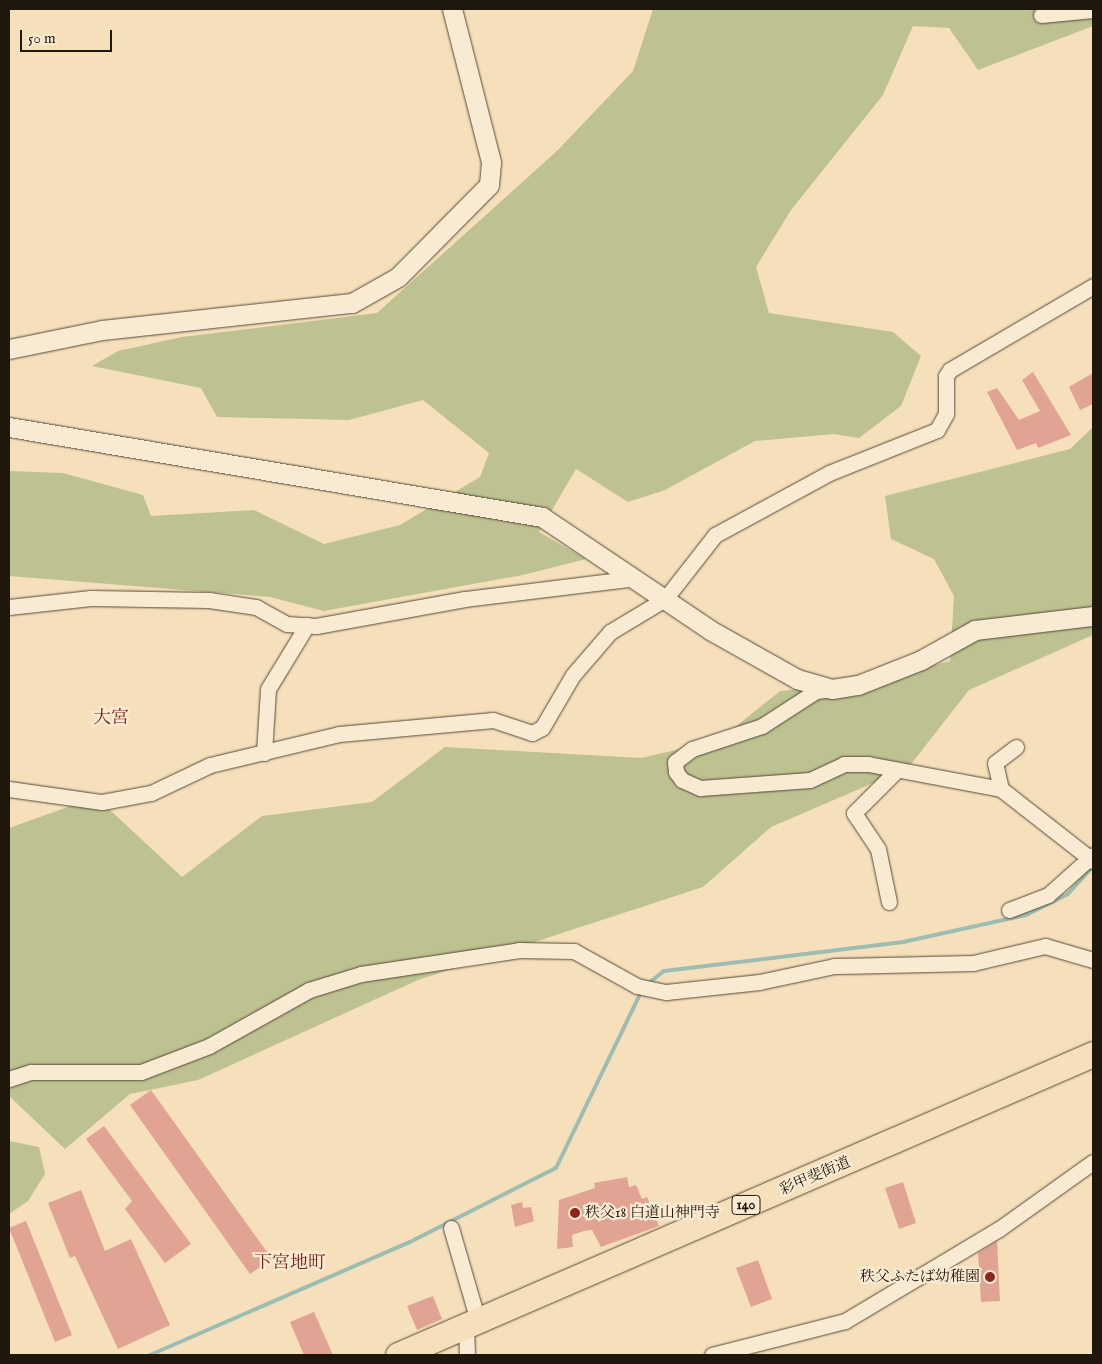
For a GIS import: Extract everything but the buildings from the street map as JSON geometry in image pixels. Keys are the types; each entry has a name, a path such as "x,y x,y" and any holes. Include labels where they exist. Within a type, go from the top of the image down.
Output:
{"highway":[{"name":"彩甲斐街道","path":"398,1355 1093,1054"}],"street":[{"path":"9,349 102,330 352,303 398,277 489,185 491,162 452,9"},
{"path":"1042,15 1093,10"},
{"path":"9,788 102,802 150,793 210,764 264,753 339,734 433,723 493,720 532,733 542,728 573,674 610,632 665,598 699,552 728,525 829,473 937,430 946,414 946,376 950,370 1093,286"},
{"path":"9,427 542,517 629,579 665,598 797,678 832,688"},
{"path":"9,607 91,598 209,600 256,607 287,624 307,625 464,599 629,579"},
{"path":"1009,910 1048,895 1092,858 1001,790 897,770 844,764 810,780 700,788 682,780 676,772 676,762 692,749 762,726 816,691 858,685 921,660 975,630 1093,616"},
{"path":"264,753 268,688 307,625"},
{"path":"1001,790 995,763 1016,748"},
{"path":"889,902 878,849 854,812 897,770"},
{"path":"9,1079 31,1072 141,1072 209,1046 308,990 360,974 519,950 574,951 636,986 666,992 759,982 834,966 973,963 1045,946 1093,960"},
{"path":"712,1355 845,1321 999,1229 1093,1162"},
{"path":"451,1228 472,1324 467,1355"}],"green space":[{"path":"653,9 1093,9 1093,26 978,70 949,28 913,26 883,95 791,210 756,267 769,313 893,332 921,356 901,406 859,438 834,434 755,441 665,490 628,502 576,469 539,532 586,559 523,575 324,611 270,597 9,576 9,471 63,473 143,495 151,516 254,510 324,544 400,525 480,477 489,453 423,400 349,420 217,417 201,388 92,366 118,351 182,337 377,313 558,150 633,71"},
{"path":"1093,427 1093,635 969,690 908,768 771,827 703,887 418,980 198,1080 130,1094 65,1149 9,1096 9,828 96,797 182,877 262,816 372,802 445,747 641,758 719,740 780,691 870,682 950,661 954,596 934,559 891,539 885,496 1070,449"},
{"path":"9,1141 39,1147 45,1174 28,1201 9,1214"}],"waterway":[{"path":"649,983 664,971 903,942 1026,915 1068,894 1093,866"},
{"path":"150,1355 410,1242 556,1168 641,992"}],"place":[{"name":"秩父18 白道山神門寺","path":"575,1213"},
{"name":"秩父ふたば幼稚園","path":"990,1277"}],"district":[{"name":"大宮","path":"111,719"},
{"name":"下宮地町","path":"290,1264"}]}
